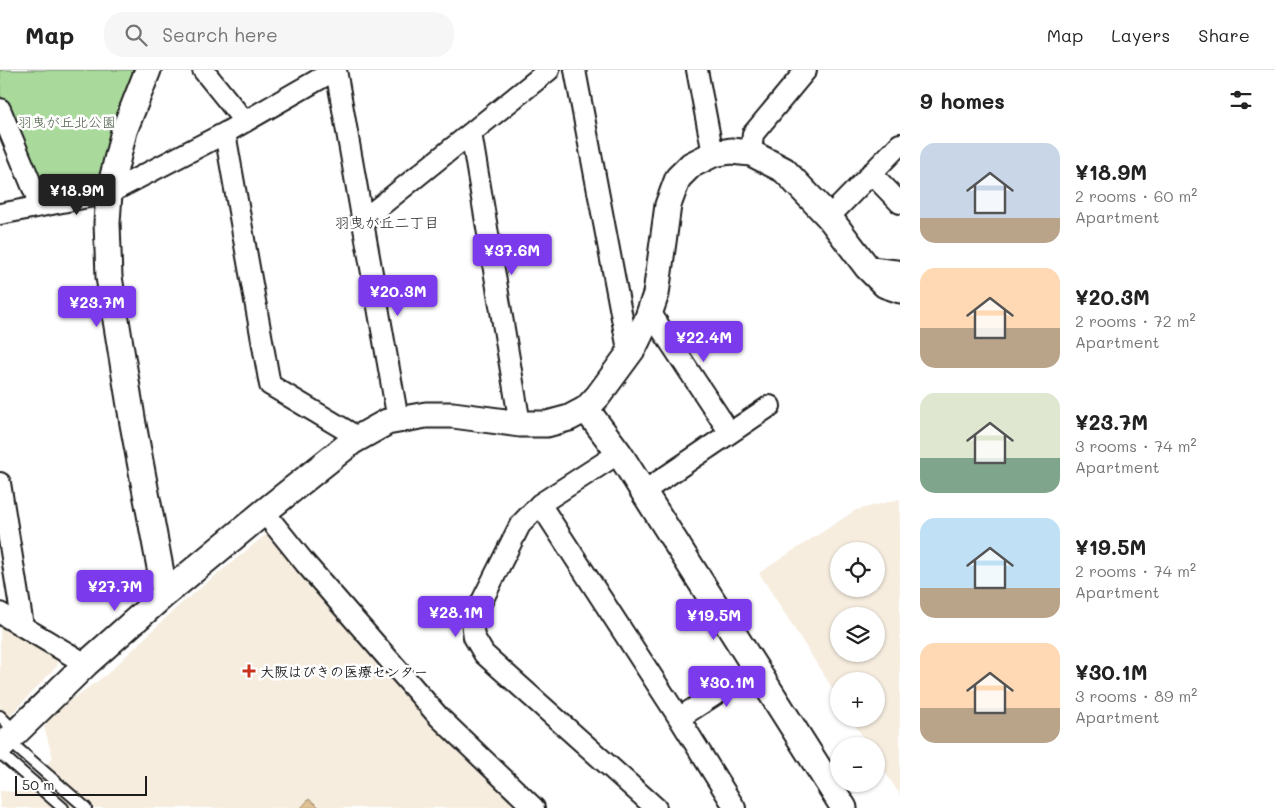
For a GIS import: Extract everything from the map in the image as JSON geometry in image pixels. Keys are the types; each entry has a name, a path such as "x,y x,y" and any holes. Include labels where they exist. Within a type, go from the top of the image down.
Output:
{"street":[{"path":"148,70 124,131 109,193 107,223 109,276 133,424 165,594"},
{"path":"203,70 244,122"},
{"path":"0,214 109,193 225,133 336,70 398,420"},
{"path":"363,220 549,70"},
{"path":"575,70 629,355"},
{"path":"698,70 713,154"},
{"path":"751,153 753,134 806,70"},
{"path":"0,111 40,206"},
{"path":"225,133 270,385 359,438"},
{"path":"471,133 520,424"},
{"path":"829,217 900,144"},
{"path":"4,739 165,594 264,512 359,438 387,422 426,415 453,414 520,424 547,424 569,418 586,409 629,355 650,312 656,294 668,205 678,178 691,165 713,154 731,151 751,153 784,170 829,217 867,267 885,285 900,290"},
{"path":"871,173 900,203"},
{"path":"867,267 900,271"},
{"path":"650,312 730,433"},
{"path":"642,492 770,406"},
{"path":"586,409 619,453 844,808"},
{"path":"619,453 540,504 520,525 472,621 474,637 484,654 656,808"},
{"path":"0,483 24,626"},
{"path":"540,504 735,808"},
{"path":"264,512 305,563 439,717 534,808"},
{"path":"0,613 86,664"},
{"path":"679,718 755,669"}],"lane":[{"path":"4,739 63,808"},
{"path":"4,739 86,808"}],"shaded area":[{"path":"900,499 900,795 885,772 885,737 863,737 856,727 885,727 885,672 830,672 830,685 759,573 856,510"},
{"name":"大阪はびきの医療センター","path":"269,532 523,808 0,808 0,791 20,792 53,758 44,727 54,712 106,675 177,607"},
{"path":"0,625 53,652 58,665 0,726"}],"green space":[{"name":"羽曳が丘北公園","path":"0,70 142,70 103,189 42,199 0,94"}],"building":[{"path":"309,799 320,808 301,808"}],"place":[{"name":"大阪はびきの医療センター","path":"249,671"}],"district":[{"name":"羽曳が丘二丁目","path":"387,222"}]}
